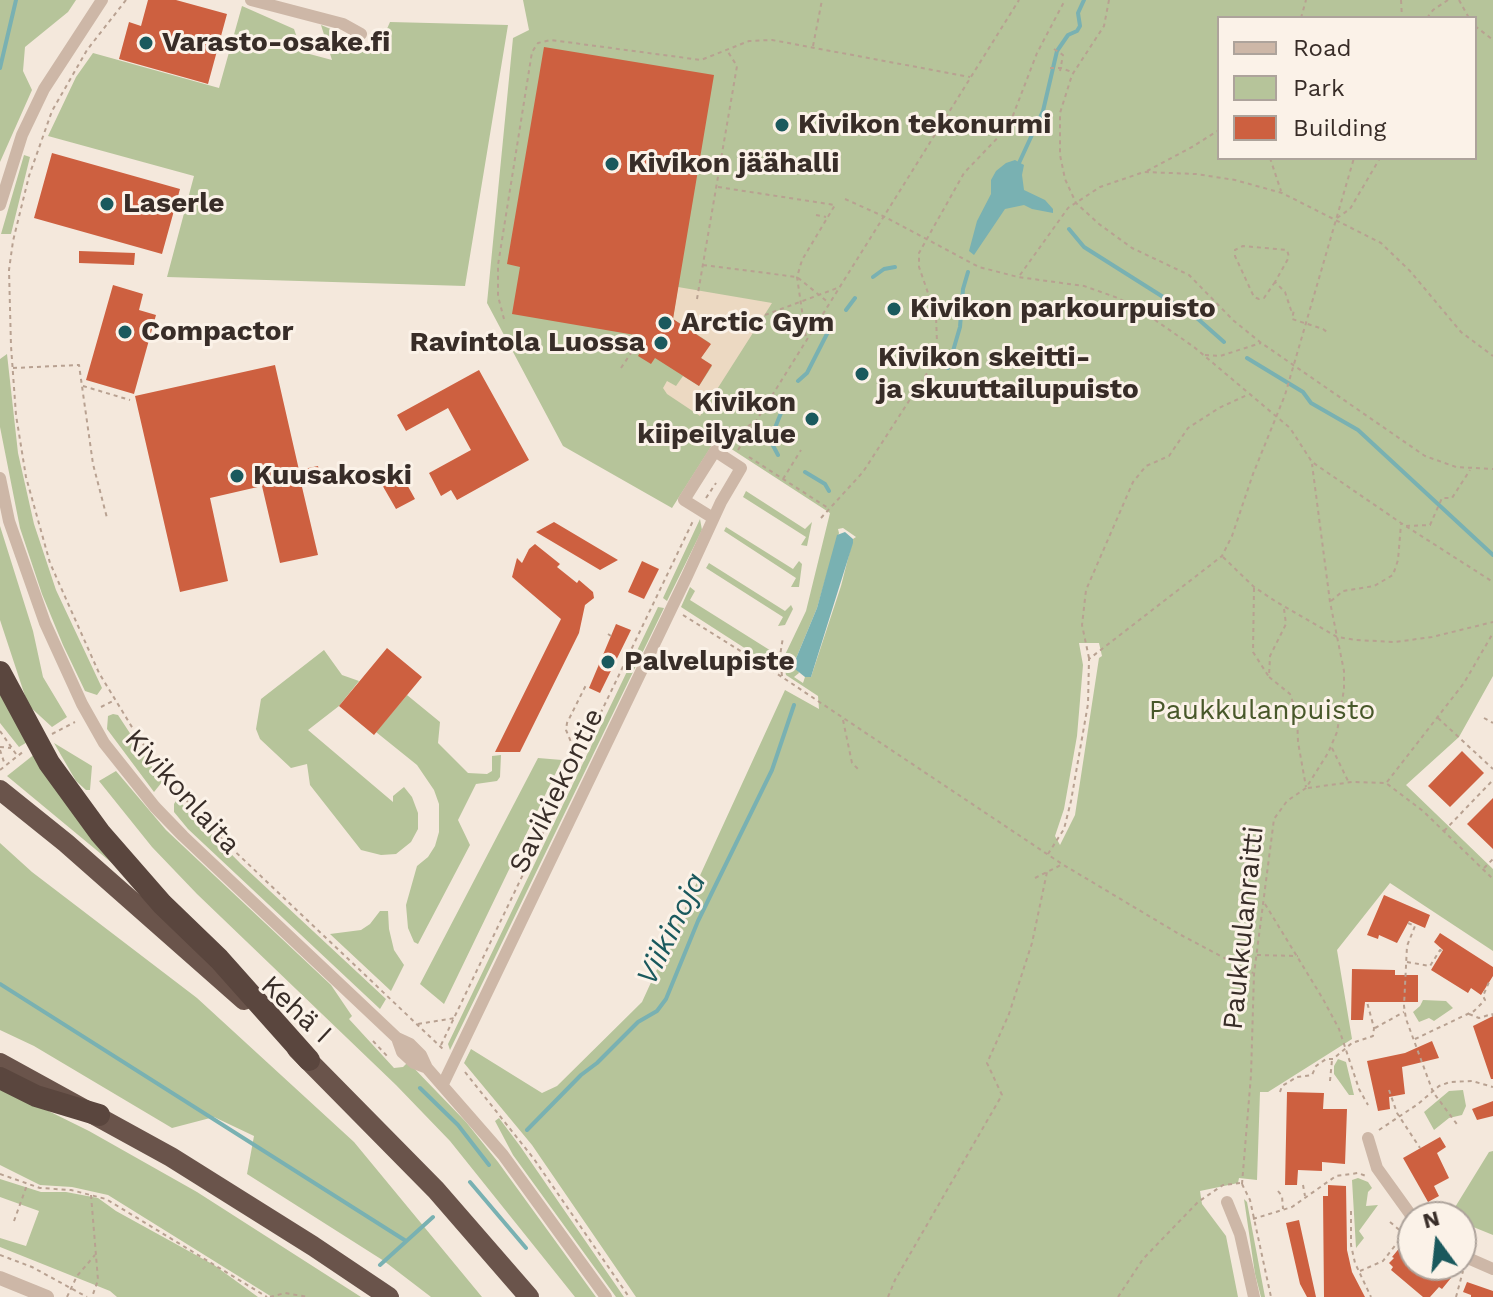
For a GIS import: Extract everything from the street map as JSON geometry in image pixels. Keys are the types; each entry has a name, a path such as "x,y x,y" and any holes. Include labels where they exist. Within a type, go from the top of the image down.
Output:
{"highway":[{"path":"0,672 49,763 100,833 162,904 219,959 309,1060"},
{"name":"Kehä I","path":"0,790 207,966 309,1060 436,1190 529,1297"},
{"path":"0,1063 99,1115 300,1238 389,1297"},
{"path":"0,1078 36,1096 99,1115"}],"street":[{"path":"0,205 22,135 44,89 102,0"},
{"path":"251,0 343,24 361,34"},
{"name":"Savikiekontie","path":"443,1084 713,518 741,468 715,451 684,500 713,518"},
{"name":"Kivikonlaita","path":"0,478 9,521 40,612 70,679 104,743 155,807 183,836 397,1038 410,1044 421,1055 427,1068 503,1155 606,1297"},
{"path":"1373,1134 1377,1168 1398,1201"},
{"path":"1227,1202 1240,1234 1254,1297"},
{"path":"0,1278 43,1296"}],"path":[{"path":"126,0 102,28 52,111 29,176 9,270 16,415 26,477 50,563 86,647 114,700 167,778 224,841 447,1053"},
{"path":"813,46 822,0"},
{"path":"738,450 1019,0"},
{"path":"821,518 863,472 929,370 937,343 936,316 919,267 919,253 964,173 1007,128 1037,53 1065,0"},
{"path":"1109,0 1104,26 1073,73 1065,93 1058,133 1065,179 1076,203 1132,248 1189,275 1234,321 1262,343 1425,456 1471,469 1493,469"},
{"path":"1428,16 1448,0"},
{"path":"1477,28 1493,40"},
{"path":"504,319 498,296 498,265 534,47 538,43 551,40 690,60 709,59 758,39 813,46 970,77"},
{"path":"1054,49 1063,55 1059,69"},
{"path":"697,299 737,66 727,51"},
{"path":"1050,68 1073,73"},
{"path":"1018,277 1068,208 1100,187 1144,172 1217,131"},
{"path":"1271,160 1282,193"},
{"path":"1089,659 1222,556 1285,395 1353,160"},
{"path":"1335,219 1350,209 1379,160"},
{"path":"1144,172 1196,174 1235,180 1282,193 1381,243 1410,271 1448,319 1493,356"},
{"path":"718,187 835,205 802,260 797,277 806,341"},
{"path":"845,199 979,267 1018,277 1084,286 1118,298 1166,325 1290,428 1312,462 1493,582"},
{"path":"816,215 827,217"},
{"path":"814,230 820,231"},
{"path":"1243,246 1287,250 1289,257 1275,282 1264,298 1256,299 1235,250 1243,246"},
{"path":"703,265 797,277 830,304"},
{"path":"1275,282 1285,292 1291,310 1294,310 1292,319 1327,332"},
{"path":"765,315 841,287"},
{"path":"1204,355 1220,356 1262,343"},
{"path":"621,368 637,344"},
{"path":"12,368 79,365 93,464 107,518"},
{"path":"82,385 130,400"},
{"path":"1048,854 1064,829 1088,704 1089,659 1082,625 1086,590 1133,482 1146,466 1169,456 1188,428 1249,394"},
{"path":"699,440 735,435 757,420"},
{"path":"783,479 801,450"},
{"path":"750,457 829,509"},
{"name":"Paukkulanraitti","path":"1242,1184 1251,1075 1254,974 1274,819 1287,801 1306,788 1331,746 1337,732 1344,689 1344,671 1330,602 1312,462"},
{"path":"1406,527 1430,525 1439,502 1442,498 1452,498 1471,469"},
{"path":"703,502 718,480"},
{"path":"440,1046 586,749 695,516"},
{"path":"1330,602 1343,591 1374,586 1393,575 1398,560 1401,523"},
{"path":"1222,556 1254,587 1337,637 1395,642 1432,637 1493,622"},
{"path":"1254,587 1253,652 1269,677 1290,694 1297,714 1306,788 1349,782 1386,783 1423,811 1493,879"},
{"path":"1269,677 1270,656 1286,624 1284,606"},
{"path":"678,612 782,677 1062,864 1179,934 1254,974"},
{"path":"1386,783 1464,683 1493,633"},
{"path":"782,677 780,656 783,637"},
{"path":"586,685 566,730 571,742 586,749"},
{"path":"97,710 114,700"},
{"path":"1438,718 1493,769"},
{"path":"1484,718 1493,723"},
{"path":"46,738 79,719"},
{"path":"843,719 852,763 859,770"},
{"path":"0,731 17,755 0,770"},
{"path":"1331,746 1349,782"},
{"path":"5,766 0,748 12,748"},
{"path":"1444,831 1493,780"},
{"path":"1483,869 1493,859"},
{"path":"1035,878 1062,864"},
{"path":"888,1297 1002,1095 987,1063 1009,1014 1032,943 1047,872"},
{"path":"1263,902 1334,1019 1359,1089 1368,1105"},
{"path":"1408,923 1415,926 1407,946 1406,1013 1433,1092 1459,1127"},
{"path":"1406,961 1430,966 1442,951"},
{"path":"1256,955 1298,956"},
{"path":"1485,1000 1483,996 1489,982"},
{"path":"1414,1039 1469,1014 1485,1000 1493,1000"},
{"path":"1330,1081 1333,1059 1360,1039 1373,1036 1367,1002"},
{"path":"1374,1028 1406,1013"},
{"path":"1469,1014 1479,1018 1493,1016"},
{"path":"418,1024 456,1017"},
{"path":"1280,1092 1282,1086 1297,1077 1312,1075 1316,1066 1326,1059 1333,1059"},
{"path":"460,1066 534,1159 629,1297"},
{"path":"1487,1084 1491,1078"},
{"path":"1373,1134 1450,1082 1472,1081 1493,1087"},
{"path":"1389,1090 1393,1104 1420,1148"},
{"path":"1253,1219 1283,1211 1336,1176 1358,1173 1372,1180"},
{"path":"0,1174 40,1188 91,1194 106,1199 268,1297 285,1293 308,1297"},
{"path":"14,1221 28,1184"},
{"path":"1118,1297 1143,1259 1198,1202 1223,1185 1242,1184 1248,1193 1271,1297"},
{"path":"1303,1185 1305,1198"},
{"path":"1278,1191 1282,1196 1283,1211"},
{"path":"0,1255 32,1267 70,1290 89,1297 98,1280 91,1194"},
{"path":"1351,1211 1351,1245 1371,1297"},
{"path":"1390,1222 1397,1228"},
{"path":"1359,1271 1383,1261 1397,1242"},
{"path":"67,1297 77,1276 95,1254"}],"green space":[{"path":"0,0 76,0 68,12 25,47 23,71 32,90 0,162"},
{"name":"Paukkulanpuisto","path":"523,0 1493,0 1493,676 1459,737 1406,785 1493,869 1493,951 1390,883 1337,950 1352,1039 1268,1092 1260,1092 1257,1180 1239,1178 1238,1183 1200,1191 1202,1204 1226,1236 1238,1297 636,1297 532,1145 464,1063 471,1049 542,1093 557,1086 642,1002 785,690 819,709 818,696 786,675 783,659 806,611 830,513 716,439 672,508 563,446 487,303 513,38 529,30","holes":["843,528 856,537 811,677 805,677 803,683 794,677 799,673 795,661 817,608 838,529","1079,643 1099,643 1102,656 1099,658 1075,815 1060,845 1055,836 1064,809 1077,736 1083,665"]},
{"path":"242,6 294,29 302,52 332,60 321,25 333,30 360,52 379,47 390,22 508,25 465,286 167,277 194,176 48,136 76,77 93,53 219,88"},
{"path":"24,155 30,157 11,234 1,234"},
{"path":"7,354 18,453 34,524 56,590 102,688 97,695 85,691 63,645 20,528 0,427 0,359"},
{"path":"746,491 805,529 812,522 807,546 801,545 806,537 743,497"},
{"path":"700,519 702,530 667,601 663,598"},
{"path":"0,526 33,631 43,677 67,717 52,727 28,705 0,620"},
{"path":"726,527 793,569 799,561 802,564 799,587 791,587 796,578 724,531"},
{"path":"709,563 785,611 791,605 793,609 785,625 778,626 783,617 706,568"},
{"path":"690,587 695,591 690,600 776,654 774,667 681,607"},
{"path":"658,607 664,608 450,1050 448,1044"},
{"path":"324,650 342,675 359,681 339,706 308,730 393,802 393,796 404,787 412,797 418,813 418,829 411,842 396,854 381,855 361,850 310,785 307,764 291,768 260,739 256,729 261,699"},
{"path":"0,686 29,741 19,747 0,723"},
{"path":"407,695 440,722 438,743 468,773 487,774 492,771 492,756 501,755 500,777 497,781 476,784 458,820 470,845 418,944 408,928 406,905 417,866 435,846 439,832 439,804 434,790 417,765 376,732"},
{"path":"118,715 162,782 154,792 107,729 108,716"},
{"path":"54,743 92,766 90,790 76,781"},
{"path":"36,753 113,862 112,863 7,776"},
{"path":"538,758 562,760 444,1004 420,984"},
{"path":"116,771 166,830 331,985 352,1016 349,1019 394,1068 403,1067 408,1062 466,1122 596,1297 575,1297 450,1141 152,847 99,781"},
{"path":"177,799 241,864 386,999 380,1009 188,829 174,812"},
{"path":"0,843 32,872 197,998 354,1142 482,1297 431,1297 384,1261 247,1174 254,1136 214,1117 172,1128 34,1046 0,1030"},
{"path":"380,911 388,911 394,950 404,965 391,991 330,934 361,930"},
{"path":"1423,1000 1446,1001 1453,1008 1434,1021 1429,1018 1419,1022 1413,1012"},
{"path":"1338,1059 1346,1062 1354,1095 1349,1095 1334,1074"},
{"path":"0,1087 89,1131 197,1192 361,1297 272,1297 108,1195 72,1187 40,1185 0,1165"},
{"path":"1463,1090 1466,1106 1462,1115 1449,1118 1434,1130 1424,1112 1449,1091"},
{"path":"499,1118 624,1297 616,1297 513,1155 495,1121"},
{"path":"1493,1151 1493,1235 1477,1228 1477,1201 1459,1201 1489,1152"},
{"path":"1358,1178 1368,1182 1372,1188 1368,1192 1366,1206 1378,1205 1359,1231 1364,1238 1356,1248 1352,1180"},
{"path":"0,1179 41,1192 66,1192 98,1198 214,1265 258,1297 117,1297 110,1291 0,1247 0,1238 26,1246 39,1211 0,1197"},
{"path":"1244,1199 1265,1297 1261,1297 1255,1274"}],"shaded area":[{"path":"678,287 772,303 700,416 663,388 667,381 676,386 683,376 699,386 712,366 701,358 710,343 673,319"}],"water":[{"path":"1015,160 1024,165 1024,190 1045,200 1053,213 1024,205 1005,209 974,255 969,251 977,221 991,194 991,180 996,171"},
{"path":"845,532 853,543 811,677 805,677 795,669 795,661 817,608 837,535"}],"building":[{"path":"148,0 176,0 227,14 208,84 119,59 129,22 141,26"},
{"name":"Kivikon jäähalli","path":"544,47 714,75 673,319 711,344 701,358 712,365 699,386 655,358 651,364 638,356 643,347 631,340 635,335 512,314 520,267 507,264"},
{"name":"Laserle","path":"52,153 180,189 162,254 34,218"},
{"path":"79,251 135,253 134,265 79,263"},
{"name":"Compactor","path":"113,285 143,294 139,310 156,315 134,394 86,380"},
{"name":"Kuusakoski","path":"275,365 299,470 318,466 322,482 302,487 318,555 280,563 262,486 210,498 228,581 180,592 135,396"},
{"path":"479,370 529,460 457,500 451,490 441,496 429,473 471,450 448,408 406,431 397,415"},
{"path":"400,472 415,499 396,509 381,483"},
{"path":"554,522 618,560 600,570 536,532"},
{"path":"535,544 560,564 557,567 593,592 594,598 585,605 579,633 520,752 495,752 561,619 512,577 517,558 522,563"},
{"path":"642,561 659,569 644,599 628,592"},
{"name":"Palvelupiste","path":"616,624 631,630 600,693 589,688"},
{"path":"387,648 422,677 374,735 339,706"},
{"path":"1462,751 1484,773 1450,807 1428,786"},
{"path":"1493,798 1493,849 1467,824"},
{"path":"1384,895 1430,915 1425,928 1409,921 1397,943 1379,935 1378,939 1367,935"},
{"path":"1440,933 1493,967 1493,976 1481,995 1471,988 1468,993 1431,970 1443,950 1434,942"},
{"path":"1352,969 1395,970 1395,975 1418,975 1418,1002 1365,1002 1363,1020 1351,1020"},
{"path":"1493,1016 1493,1079 1491,1079 1473,1026"},
{"path":"1432,1041 1439,1058 1402,1067 1405,1094 1389,1097 1390,1109 1378,1111 1367,1061 1405,1053"},
{"path":"1287,1092 1324,1093 1323,1109 1347,1109 1345,1164 1322,1162 1322,1171 1298,1170 1297,1185 1285,1185"},
{"path":"1493,1101 1493,1116 1477,1120 1472,1109"},
{"path":"1440,1137 1446,1147 1437,1153 1449,1178 1434,1186 1439,1196 1427,1201 1403,1158"},
{"path":"1328,1185 1346,1186 1347,1250 1352,1272 1365,1297 1324,1297 1323,1196 1328,1196"},
{"path":"1299,1220 1316,1297 1307,1297 1300,1284 1286,1223"},
{"path":"1397,1251 1397,1275 1389,1263"},
{"path":"1404,1281 1449,1281 1430,1297 1423,1297"},
{"path":"1467,1282 1493,1291 1493,1297 1471,1297 1463,1292"}],"waterway":[{"path":"0,68 16,0"},
{"path":"1019,163 1043,111 1057,51 1068,35 1080,26 1078,13 1084,0"},
{"path":"1069,229 1084,247 1198,319 1224,342"},
{"path":"873,277 884,269 895,267"},
{"path":"948,368 960,327 963,289 968,272"},
{"path":"846,310 855,298"},
{"path":"798,381 807,373 831,326"},
{"path":"1247,358 1303,392 1311,403 1358,430 1493,555"},
{"path":"778,455 770,440 781,413"},
{"path":"805,472 825,484 829,491"},
{"name":"Viikinoja","path":"527,1130 581,1075 638,1022 657,1011 666,999 698,921 772,770 794,705"},
{"path":"0,984 406,1241"},
{"path":"420,1088 458,1125 489,1165"},
{"path":"470,1182 526,1248"},
{"name":"Viikinoja","path":"380,1265 433,1217"}],"place":[{"name":"Varasto-osake.fi","path":"146,43"},
{"name":"Kivikon tekonurmi","path":"782,125"},
{"name":"Kivikon jäähalli","path":"612,164"},
{"name":"Laserle","path":"107,204"},
{"name":"Kivikon parkourpuisto","path":"894,309"},
{"name":"Arctic Gym","path":"665,323"},
{"name":"Compactor","path":"125,332"},
{"name":"Ravintola Luossa","path":"661,343"},
{"name":"Kivikon skeitti- ja skuuttailupuisto","path":"862,374"},
{"name":"Kivikon kiipeilyalue","path":"812,419"},
{"name":"Kuusakoski","path":"237,476"},
{"name":"Palvelupiste","path":"608,662"}]}
